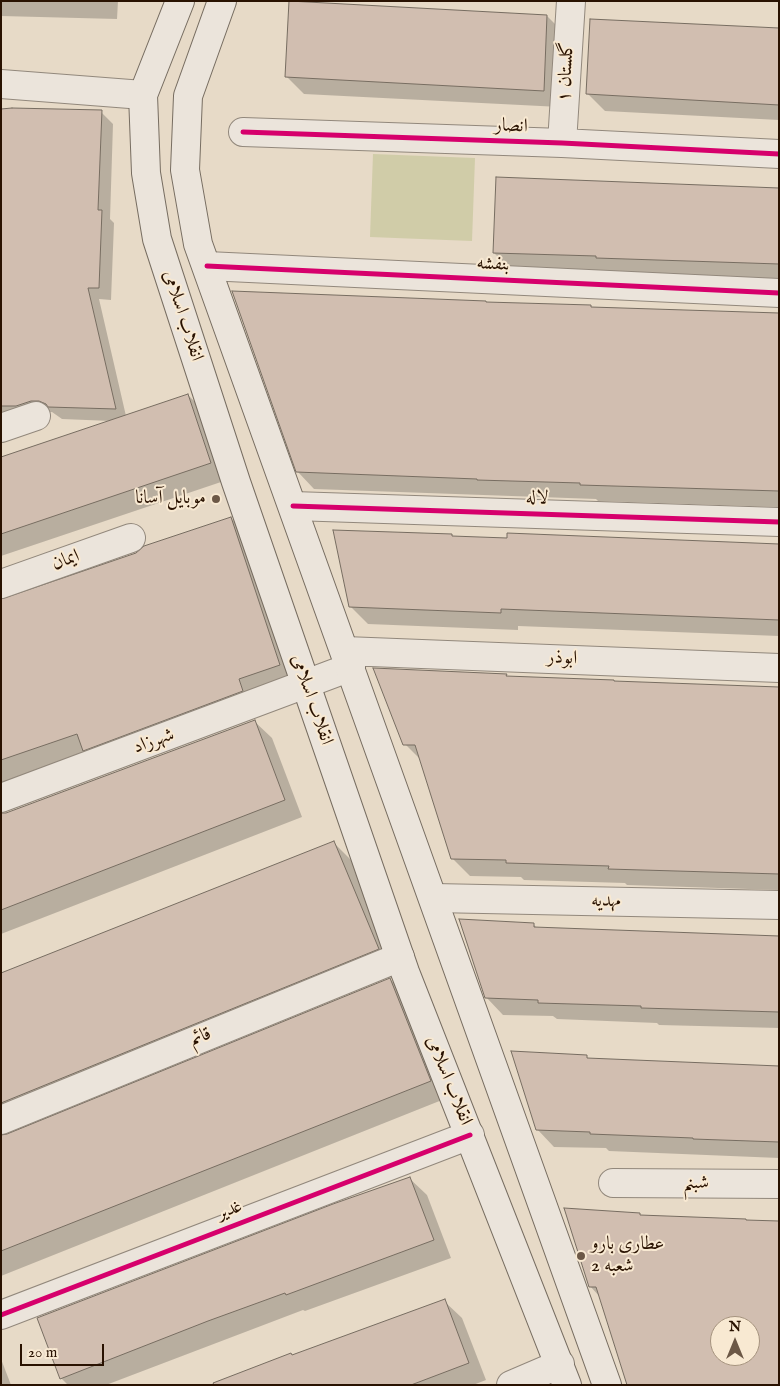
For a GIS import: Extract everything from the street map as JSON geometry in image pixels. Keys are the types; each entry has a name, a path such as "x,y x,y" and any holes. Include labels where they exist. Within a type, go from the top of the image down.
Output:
{"street":[{"name":"انقلاب اسلامی","path":"180,1 143,94 146,173 157,239 236,482 400,956 563,1374"},
{"name":"انقلاب اسلامی","path":"222,1 188,96 186,170 198,244 607,1385"},
{"name":"گلستان ۱","path":"562,143 571,1"},
{"path":"1,84 143,94"},
{"name":"انصار","path":"243,132 562,143 779,154"},
{"name":"بنفشه","path":"207,266 779,293"},
{"path":"1,417 36,416 1,428"},
{"name":"لاله","path":"293,506 779,522"},
{"name":"ایمان","path":"1,584 131,538"},
{"name":"شهرزاد","path":"1,798 306,685 348,659"},
{"name":"ابوذر","path":"348,659 779,668"},
{"name":"مهدیه","path":"434,898 779,905"},
{"name":"قائم","path":"1,1120 400,956"},
{"name":"غدیر","path":"1,1315 470,1135"},
{"name":"شبنم","path":"613,1183 779,1184"},
{"path":"511,1385 563,1374"}],"shaded area":[{"path":"373,154 475,158 472,241 370,237"}],"building":[{"path":"289,1 547,15 544,91 285,77"},
{"path":"590,19 779,28 779,105 586,94"},
{"path":"1,109 102,110 98,210 102,210 99,288 88,288 116,409 48,407 39,401 31,401 16,406 1,406"},
{"path":"496,177 779,188 779,264 493,253"},
{"path":"232,291 591,305 591,307 779,313 779,491 580,485 580,483 296,472"},
{"path":"188,394 211,463 1,534 1,457"},
{"path":"231,517 280,665 239,679 243,691 83,751 77,734 1,760 1,599 136,553 144,546"},
{"path":"333,530 507,538 507,533 779,544 779,620 501,609 501,613 349,607"},
{"path":"373,668 507,674 506,676 779,687 779,874 608,869 609,866 506,863 506,860 451,859 415,745 403,745"},
{"path":"255,720 285,800 1,910 1,813 6,813"},
{"path":"334,841 379,949 1,1103 1,973"},
{"path":"459,919 534,923 534,927 779,936 779,1012 641,1008 641,1006 538,1003 538,1000 485,998"},
{"path":"390,978 431,1081 1,1251 1,1135"},
{"path":"511,1051 587,1055 587,1058 779,1066 779,1142 536,1130"},
{"path":"410,1177 434,1240 286,1295 285,1293 208,1321 60,1379 37,1318 333,1204"},
{"path":"564,1208 640,1213 640,1215 779,1221 779,1385 627,1385 596,1287 589,1287"},
{"path":"445,1299 469,1363 411,1385 214,1385 213,1383 291,1353 292,1355"}],"cycle path":[{"path":"243,132 562,143 779,154"},
{"path":"207,266 779,293"},
{"path":"293,506 779,522"},
{"path":"1,1315 470,1135"}],"place":[{"name":"موبایل آسانا","path":"216,499"},
{"name":"عطاری بارو شعبه 2","path":"581,1256"}]}
